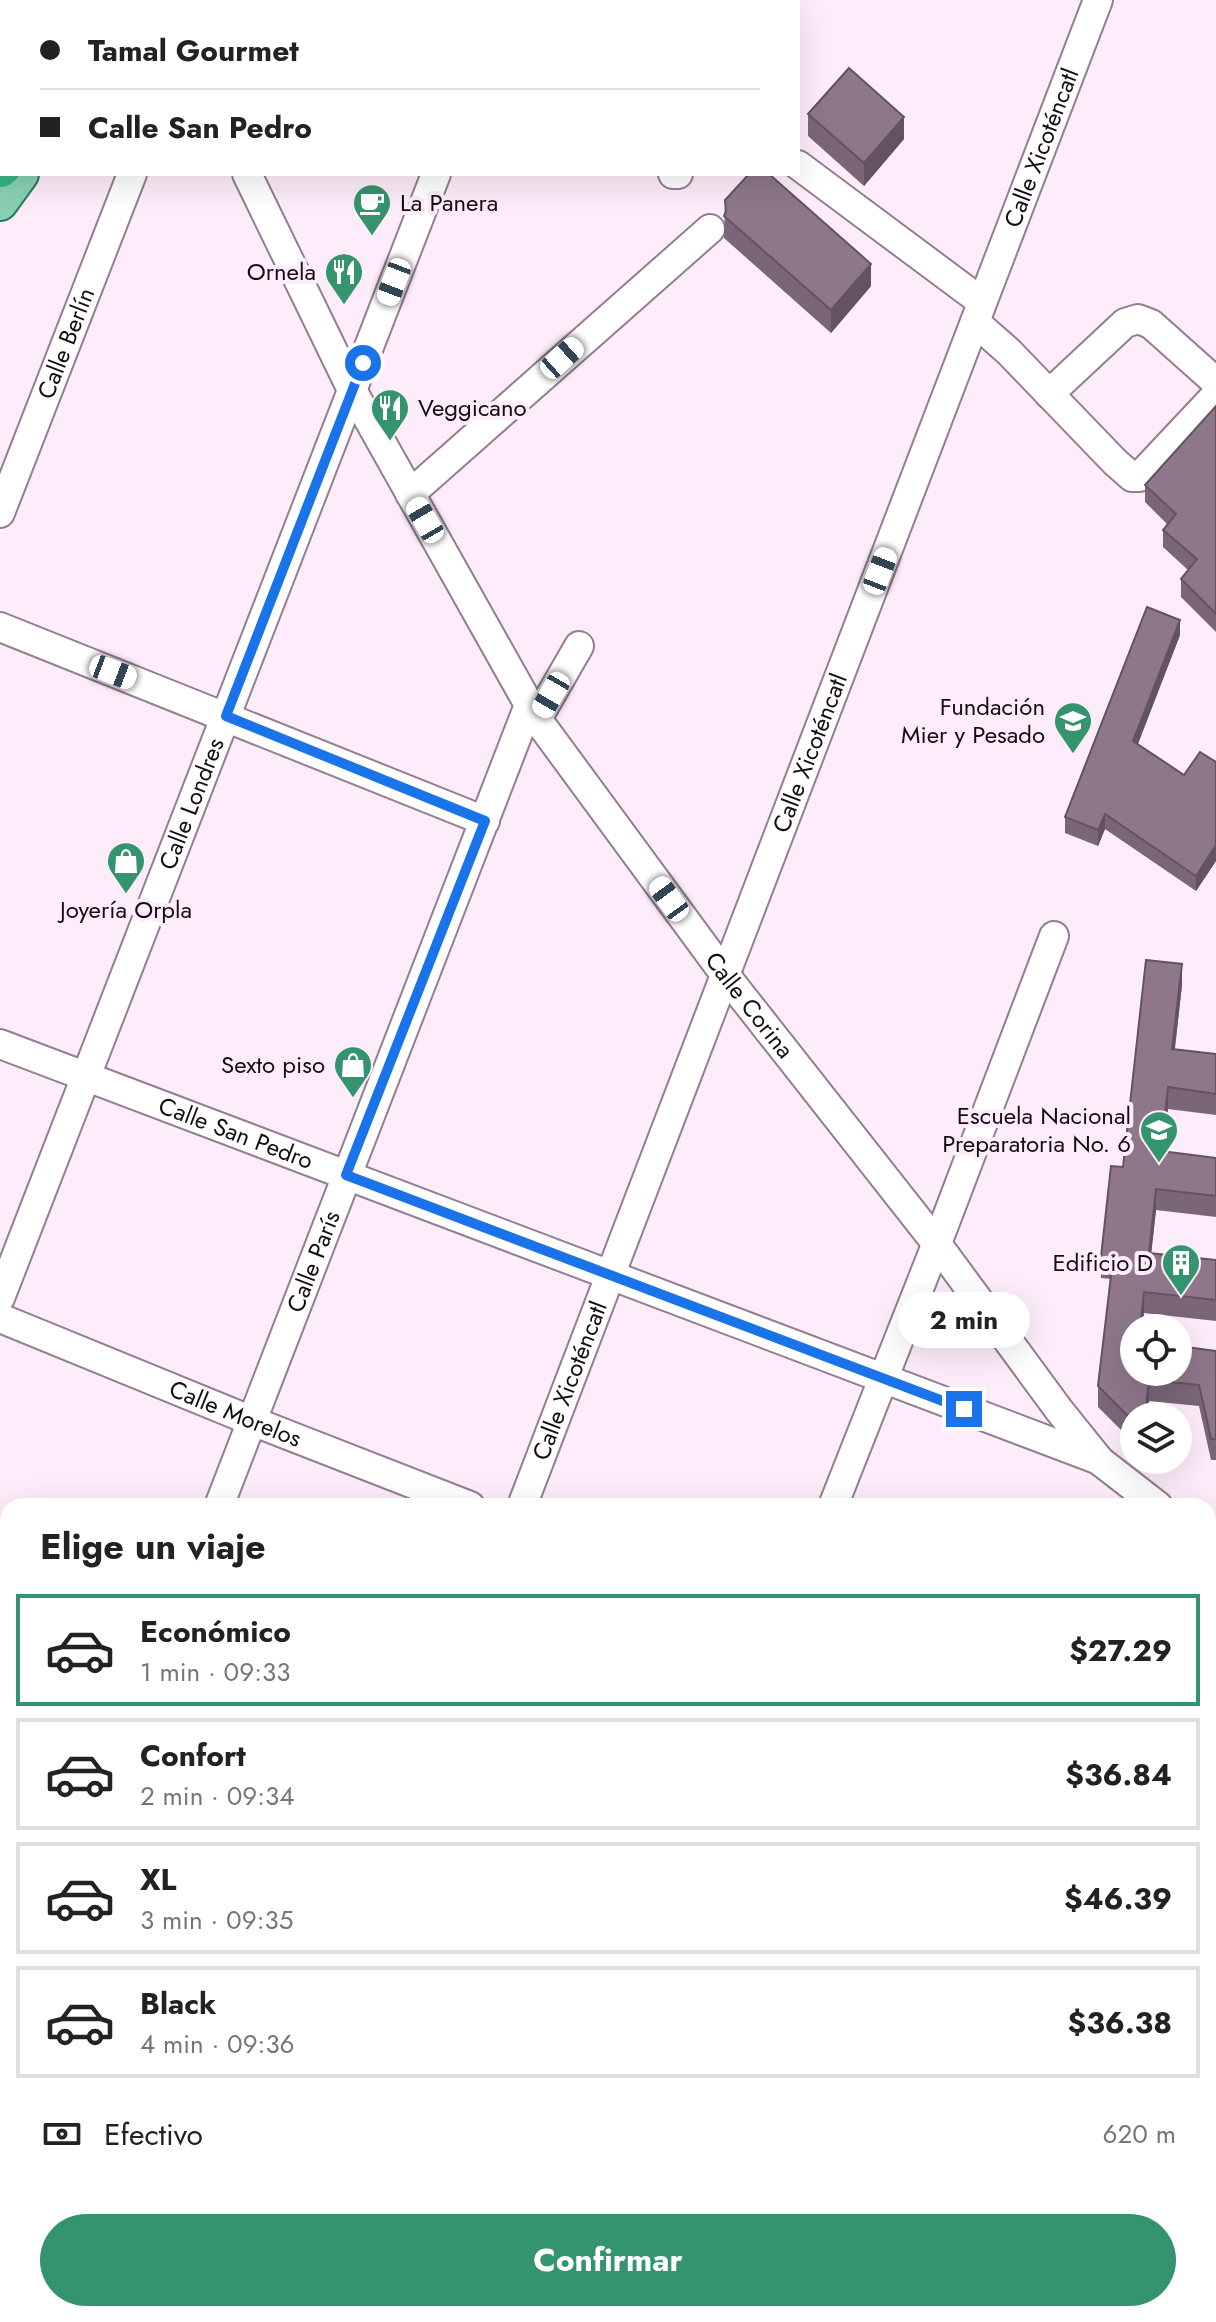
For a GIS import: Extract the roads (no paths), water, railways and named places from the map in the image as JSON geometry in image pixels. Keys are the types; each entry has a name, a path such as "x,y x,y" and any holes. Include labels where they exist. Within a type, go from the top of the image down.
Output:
{"main road":[{"path":"0,203 20,176"}],"street":[{"name":"Calle Xicoténcatl","path":"525,1498 1098,0"},
{"path":"800,167 979,312 1002,344 1132,477 1139,477 1216,395"},
{"name":"Calle Berlín","path":"0,513 131,176"},
{"name":"Calle Corina","path":"248,176 352,390 419,486 533,712 726,976 937,1244 1059,1410 1128,1496"},
{"name":"Calle Londres","path":"0,1298 435,176"},
{"path":"419,486 710,229"},
{"path":"1049,394 1125,323 1138,319 1151,324 1216,382"},
{"path":"0,627 485,821"},
{"name":"Calle París","path":"222,1498 485,821 533,712 579,646"},
{"path":"836,1498 1054,936"},
{"name":"Calle San Pedro","path":"0,1044 1100,1461"},
{"name":"Calle Morelos","path":"0,1318 449,1498"}],"place":[{"name":"La Panera","path":"372,237"},
{"name":"Ornela","path":"344,306"},
{"name":"Veggicano","path":"390,442"},
{"name":"Fundación Mier y Pesado","path":"1073,755"},
{"name":"Joyería Orpla","path":"126,895"},
{"name":"Sexto piso","path":"353,1099"},
{"name":"Escuela Nacional Preparatoria No. 6","path":"1159,1164"},
{"name":"Edificio D","path":"1181,1297"}]}
